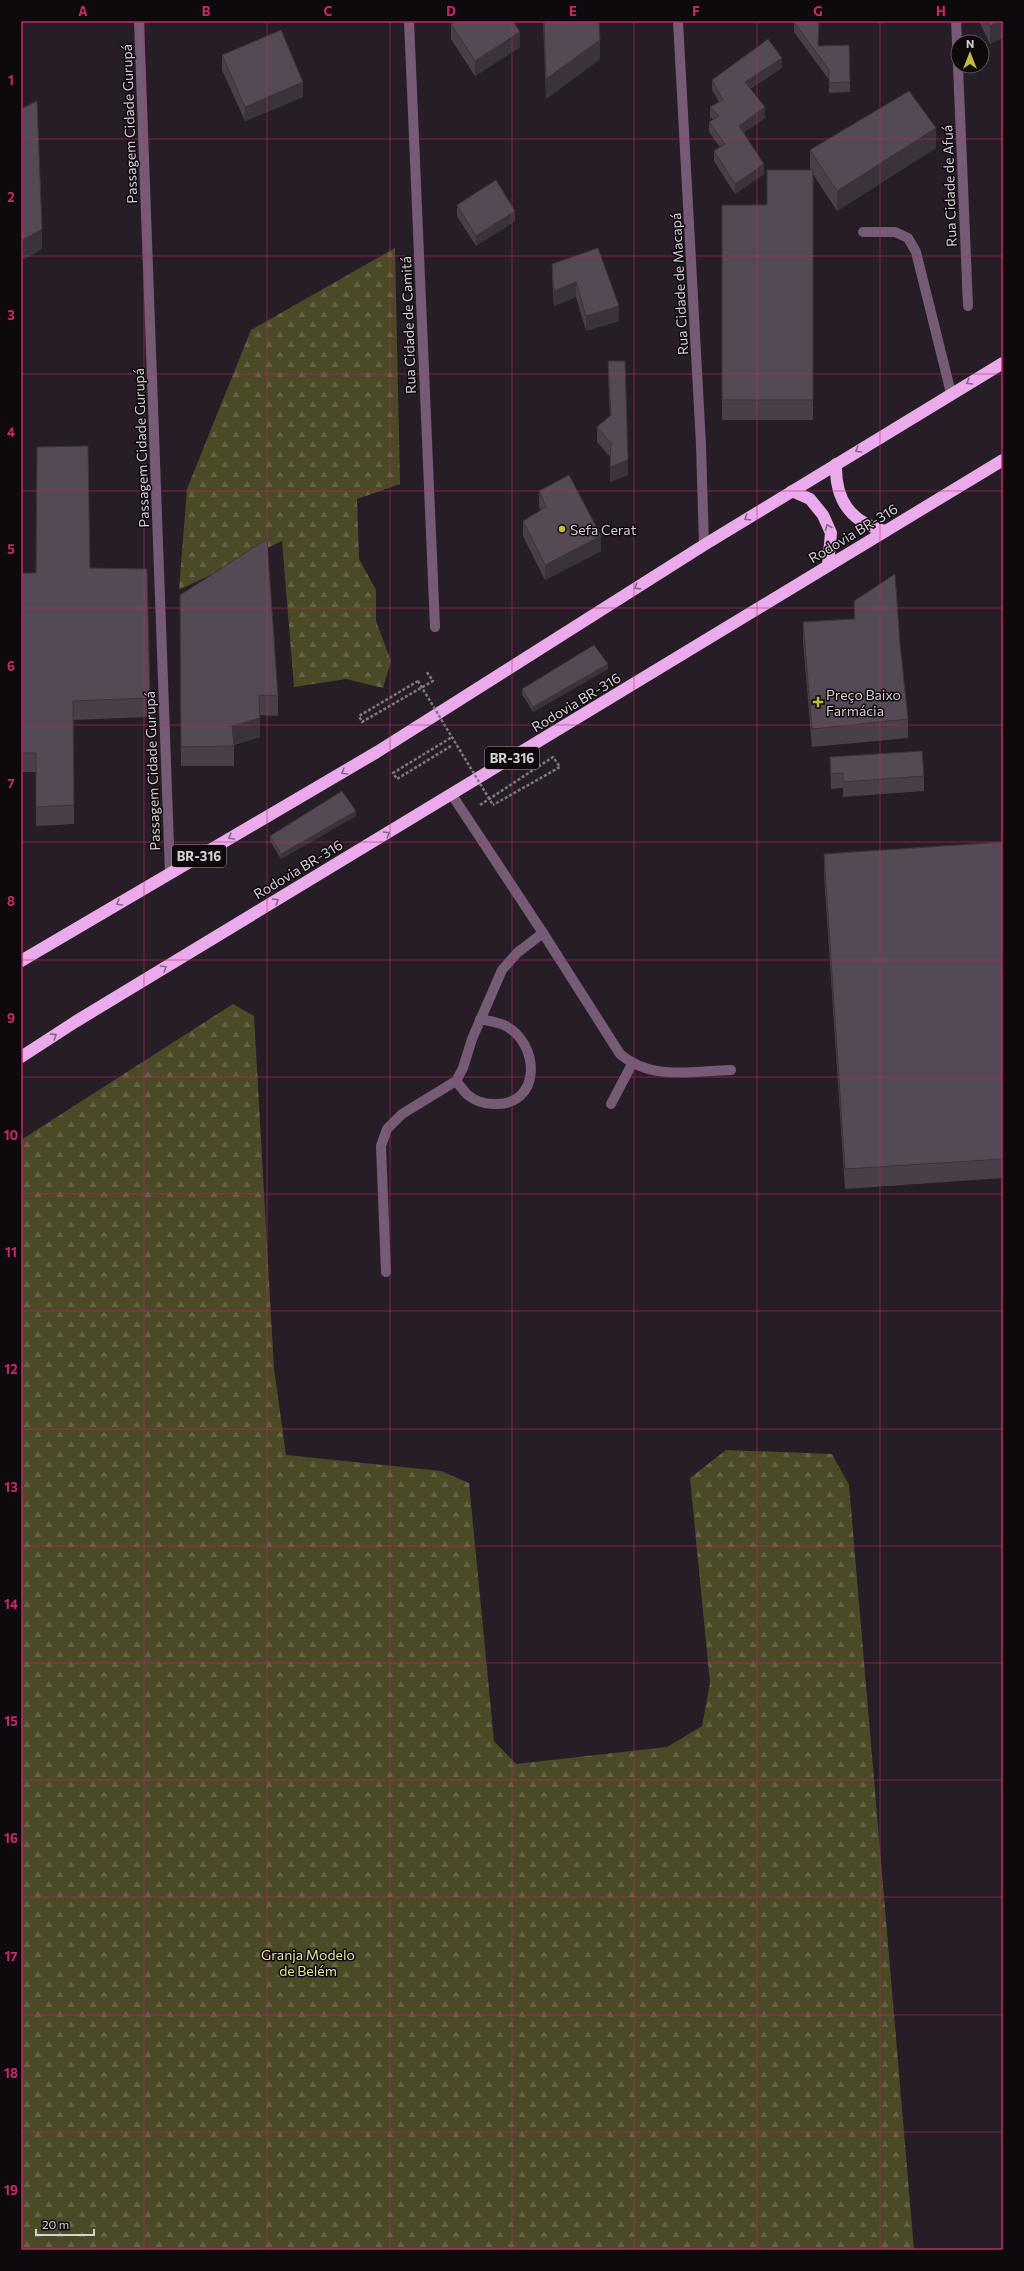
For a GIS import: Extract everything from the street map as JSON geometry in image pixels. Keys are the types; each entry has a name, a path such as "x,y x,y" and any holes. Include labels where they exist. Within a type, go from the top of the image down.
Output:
{"highway":[{"name":"BR-316","path":"21,962 377,752 704,545 951,393 1003,363"},
{"name":"Rodovia BR-316","path":"21,1057 81,1018 720,633 1003,460"},
{"path":"836,464 835,482 843,502 849,510 865,524 885,531"},
{"path":"792,491 810,499 823,515 831,533 828,566"}],"street":[{"name":"Passagem Cidade Gurupá","path":"140,21 170,873"},
{"name":"Rua Cidade de Camitá","path":"409,21 435,627"},
{"name":"Rua Cidade de Macapá","path":"678,21 701,445 704,545"},
{"name":"Rua Cidade de Afuá","path":"956,21 957,34"},
{"name":"Rua Cidade de Afuá","path":"958,74 968,306"},
{"path":"863,232 895,232 908,238 916,252 951,393"},
{"path":"452,795 543,933 620,1054 632,1064 660,1072 732,1070"},
{"path":"386,1272 381,1146 387,1129 402,1114 456,1081 463,1068 480,1019 502,970 517,953 543,933"},
{"path":"456,1081 468,1095 484,1104 499,1105 516,1100 528,1086 533,1068 528,1050 518,1034 504,1025 480,1019"},
{"path":"612,1104 632,1064"}],"path":[{"path":"426,671 433,682 362,722 359,716 418,682 452,737 493,805 560,767 553,757 480,805"},
{"path":"451,746 397,779 394,773 452,737"}],"green space":[{"path":"395,248 400,484 357,499 359,559 376,590 376,621 391,661 383,688 346,679 294,687 282,541 179,590 187,489 251,330"},
{"name":"Granja Modelo de Belém","path":"233,1004 254,1016 274,1369 286,1455 441,1471 469,1483 494,1741 516,1764 667,1747 702,1726 710,1683 690,1478 726,1450 832,1454 849,1485 914,2250 21,2250 21,1140"}],"building":[{"path":"456,21 513,21 520,32 475,61 451,24"},
{"path":"544,21 599,21 600,40 546,79"},
{"path":"819,21 818,46 849,45 850,82 829,83 829,70 794,22"},
{"path":"987,21 1000,21 990,26"},
{"path":"281,30 303,82 245,107 222,55"},
{"path":"768,39 782,58 745,82 765,107 739,126 764,164 735,184 714,151 725,144 709,122 719,116 710,107 723,100 712,80"},
{"path":"909,91 936,128 837,191 810,150"},
{"path":"37,101 42,229 21,241 21,109"},
{"path":"767,170 813,170 813,400 722,400 722,205 767,205"},
{"path":"496,180 515,211 476,236 457,205"},
{"path":"598,248 619,306 586,316 576,282 554,291 552,264"},
{"path":"608,361 625,361 628,460 610,467 611,443 597,427 611,415"},
{"path":"88,446 90,568 147,569 150,698 73,701 74,805 36,807 36,753 21,753 21,573 36,573 37,447"},
{"name":"Sefa Cerat","path":"569,475 601,536 545,565 523,521 546,507 539,491"},
{"path":"267,539 278,696 259,695 260,718 232,726 234,746 181,747 180,595"},
{"path":"895,574 900,644 908,719 812,729 803,622 855,619 854,601"},
{"path":"594,645 608,664 533,707 522,689"},
{"path":"922,751 924,776 843,782 843,773 831,774 830,757"},
{"path":"342,791 356,811 281,854 270,836"},
{"path":"1003,842 1003,1159 845,1169 824,854"}],"place":[{"name":"Sefa Cerat","path":"562,529"},
{"name":"Preço Baixo Farmácia","path":"818,702"}]}
